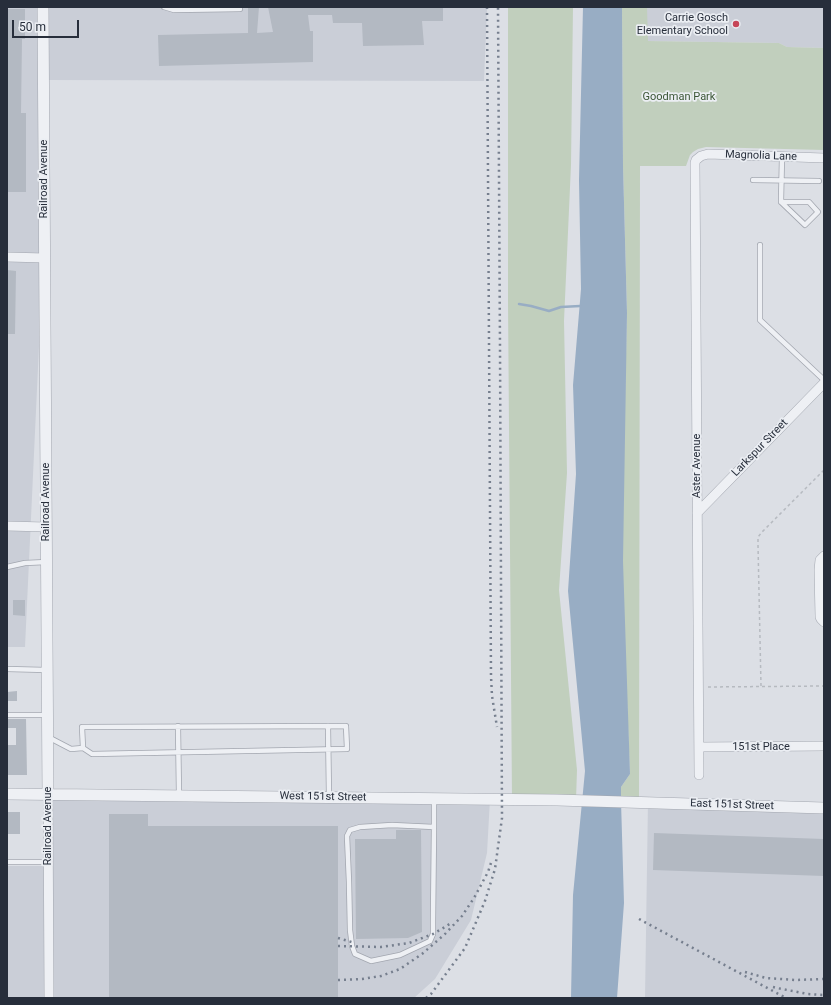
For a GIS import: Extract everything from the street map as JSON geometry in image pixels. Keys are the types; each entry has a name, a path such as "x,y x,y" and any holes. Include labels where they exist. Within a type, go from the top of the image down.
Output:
{"street":[{"name":"Railroad Avenue","path":"43,7 49,998"},
{"name":"Magnolia Lane","path":"698,158 708,154 824,158"},
{"name":"Aster Avenue","path":"698,158 694,166 699,775"},
{"path":"7,257 45,258"},
{"name":"Larkspur Street","path":"697,513 824,382"},
{"path":"7,526 46,527"},
{"path":"823,558 819,570 819,614 823,621"},
{"name":"151st Place","path":"698,747 824,746"},
{"name":"West 151st Street","path":"7,794 434,798 639,802"},
{"name":"East 151st Street","path":"639,802 824,808"}],"lane":[{"path":"164,7 174,10 240,9"},
{"path":"781,202 782,156"},
{"path":"752,180 819,181"},
{"path":"781,202 809,202 818,212 805,224 781,202"},
{"path":"760,245 760,320 824,382"},
{"path":"7,567 25,563 47,562"},
{"path":"7,669 47,670"},
{"path":"7,714 48,715"},
{"path":"178,726 179,796"},
{"path":"328,726 329,797"},
{"path":"48,737 71,749 83,748 92,754 347,749 346,726 82,727 83,748"},
{"path":"434,798 434,827 433,934 430,942 400,955 371,961 355,954 352,946 350,930 347,836 350,830 360,827 392,825 434,827"},
{"path":"7,862 48,862"}],"path":[{"path":"760,686 758,537 824,470"},
{"path":"698,687 824,686"}],"shaded area":[{"path":"7,7 487,7 484,81 44,80 45,258 7,257"},
{"name":"Carrie Gosch Elementary School","path":"647,7 824,7 824,48 787,47 779,43 647,41"},
{"path":"7,260 43,260 25,647 7,647"},
{"path":"52,795 490,799 487,853 471,920 435,979 414,998 7,998 7,866 49,866"},
{"path":"648,801 824,807 824,998 645,998"}],"green space":[{"path":"508,7 573,7 571,165 564,321 567,473 559,590 577,770 576,800 512,800 508,302"},
{"name":"Goodman Park","path":"622,7 647,7 648,41 779,43 787,47 824,48 824,150 706,147 693,152 690,155 686,166 640,166 639,802 621,801 621,787 630,774 621,558 627,313 623,166"}],"water":[{"path":"583,7 622,7 623,166 627,313 623,561 630,774 621,787 624,903 617,998 571,998 573,895 585,771 568,591 576,474 573,385 581,289 579,180"}],"building":[{"path":"248,7 259,7 257,33 273,32 268,7 443,7 443,21 422,21 424,45 363,46 362,23 333,23 332,15 308,15 310,31 313,31 313,62 159,66 158,35 248,33"},
{"path":"7,9 25,9 25,39 22,39 21,113 26,113 26,192 7,192"},
{"path":"7,270 16,271 15,334 7,334"},
{"path":"13,600 25,600 25,616 13,615"},
{"path":"17,691 17,701 7,701 7,692"},
{"path":"7,719 26,719 27,775 7,775 7,745 16,745 16,728 7,728"},
{"path":"7,812 20,812 20,834 7,834"},
{"path":"109,814 148,814 148,826 338,826 338,998 109,998"},
{"path":"396,830 421,830 422,932 408,938 356,939 355,839 396,839"},
{"path":"654,833 824,839 824,876 653,870"}],"waterway":[{"path":"519,304 549,311 561,307 580,306"}],"railway":[{"path":"487,7 491,676 492,696 497,727"},
{"path":"426,998 431,994 465,948 485,901 495,869 502,818 498,7"},
{"path":"338,980 362,979 381,976 400,969 422,954 445,934 462,916 474,898 488,872 491,863"},
{"path":"639,919 786,998"},
{"path":"338,946 381,947 409,943 433,934 451,923"},
{"path":"338,938 355,943"},
{"path":"745,972 766,978 795,980 824,979"},
{"path":"773,987 808,994 824,995"}],"place":[{"name":"Carrie Gosch Elementary School","path":"736,24"}]}
